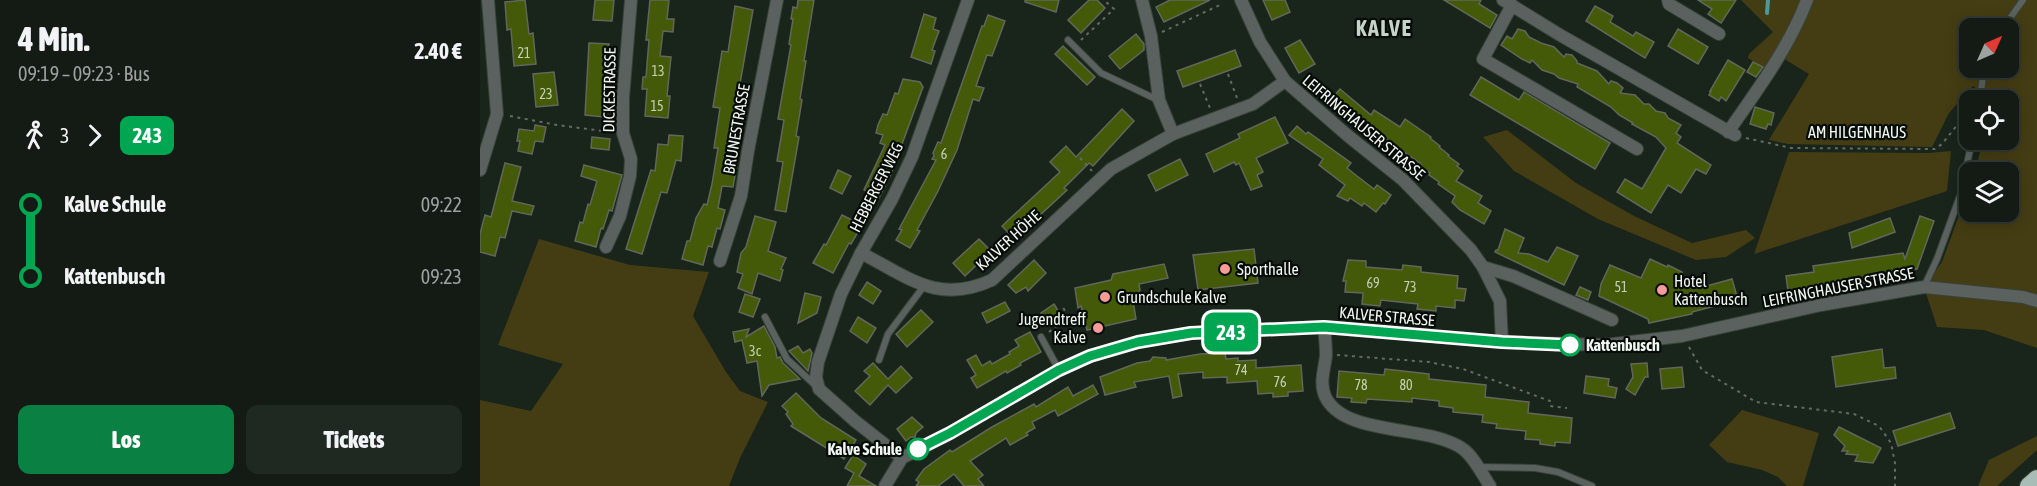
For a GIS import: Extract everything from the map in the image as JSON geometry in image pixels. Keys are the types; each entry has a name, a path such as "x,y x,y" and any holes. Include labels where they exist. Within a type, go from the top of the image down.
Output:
{"highway":[{"path":"2029,486 2037,479"}],"street":[{"path":"480,170 497,114 488,0"},
{"name":"DICKESTRASSE","path":"606,247 620,216 630,176 631,159 622,133 631,0"},
{"name":"BRUNESTRASSE","path":"720,261 741,196 777,0"},
{"name":"HEBBERGER WEG","path":"819,389 816,377 818,362 841,294 912,157 968,0"},
{"path":"1142,0 1151,36 1159,100 1173,134"},
{"name":"LEIFRINGHAUSER STRASSE","path":"1241,0 1260,42 1285,81 1403,180 1471,250 1483,267 1500,302 1502,342 1605,345 1682,336 1821,305 1924,287 2023,297 2037,301"},
{"path":"1668,0 1669,3 1719,34"},
{"path":"1637,149 1483,59 1508,2 1731,134 1800,19 1807,0"},
{"name":"KALVER HÖHE","path":"861,253 924,286 951,291 976,288 992,280 1099,179 1130,157 1173,134 1241,109 1265,97 1285,81"},
{"path":"1483,267 1513,276 1612,321"},
{"path":"1324,327 1326,354 1322,379 1325,396 1341,415 1380,427 1445,440 1464,449 1490,486"},
{"name":"KALVER STRASSE","path":"902,458 1059,370 1090,356 1138,342 1191,333 1324,327 1502,342"},
{"path":"819,389 902,458 885,486"}],"lane":[{"path":"2010,18 2023,0"},
{"path":"1068,40 1101,73 1159,100"},
{"path":"1924,287 1937,259 1961,193 1970,150"},
{"path":"879,360 888,334 924,286"},
{"path":"765,317 787,359 819,389"},
{"path":"1041,337 1059,370"},
{"path":"1478,467 1515,466 1547,470 1558,472 1592,486"}],"path":[{"path":"1075,46 1114,9 1104,0"},
{"path":"1151,36 1222,4"},
{"path":"1228,75 1241,109"},
{"path":"1200,84 1214,119"},
{"path":"497,114 557,126 622,133"},
{"name":"AM HILGENHAUS","path":"1731,134 1791,148 1935,149 1959,123"},
{"path":"1080,158 1099,179"},
{"path":"1041,337 1065,319 1067,314 1062,306"},
{"path":"1682,336 1702,370 1756,402 1854,414 1879,426 1891,443 1895,463 1895,486"},
{"path":"1326,354 1417,361 1463,369 1550,400 1550,406 1567,408"}],"shaded area":[{"path":"1741,0 2037,0 2037,348 1984,330 1937,327 1924,287 1942,262 1959,215 1959,222 2019,222 2019,162 1978,162 1980,150 2019,150 2019,90 1978,90 1973,86 1969,90 1959,90 1959,102 1949,113 1932,147 1788,144 1769,140 1809,74 1776,54 1766,69 1748,58 1749,54 1773,32"},
{"path":"1507,130 1576,183 1634,216 1692,243 1746,230 1755,238 1726,257 1696,260 1598,219 1514,171 1483,137"},
{"path":"1951,151 1947,191 1754,254 1789,152 1928,153"},
{"path":"539,239 630,265 709,272 693,316 740,391 768,402 740,458 729,486 480,486 480,400 531,411 563,364 498,345"},
{"path":"1742,410 1819,433 1803,486 1787,486 1778,477 1762,470 1727,462 1709,445"},
{"path":"2037,436 2037,450 1997,486 1978,486 1989,460"}],"building":[{"path":"525,0 529,34 533,33 536,64 514,66 511,29 507,30 505,2"},
{"path":"595,0 614,0 612,21 593,20"},
{"path":"650,0 669,0 667,19 674,19 673,32 663,31 660,56 671,57 667,96 670,96 668,118 645,116 647,89 642,89 643,77 646,77 649,40 646,40"},
{"path":"798,0 814,0 804,61 806,61 800,99 802,100 796,136 799,137 786,212 775,210 783,162 777,161 784,120 778,119 791,45 789,44 793,7 797,8"},
{"path":"1025,0 1059,0 1056,12 1025,2"},
{"path":"1089,0 1097,0 1105,8 1081,33 1068,20"},
{"path":"1170,0 1210,0 1164,22 1156,7"},
{"path":"1263,0 1285,0 1290,12 1272,20"},
{"path":"1444,0 1481,0 1479,4 1497,15 1490,28"},
{"path":"1698,0 1736,0 1721,23 1708,14 1712,9"},
{"path":"735,6 753,10 733,123 738,124 732,164 737,165 733,187 722,186 718,208 725,210 712,247 708,246 703,265 682,259 696,218 704,204 707,205 712,184 718,148 714,148 720,108 713,107 722,51 728,52"},
{"path":"1595,6 1613,16 1610,22 1633,36 1636,32 1654,42 1645,58 1586,21"},
{"path":"924,14 936,18 933,29 939,31 932,50 935,51 931,64 911,57"},
{"path":"988,15 1005,21 992,56 987,55 976,86 984,88 979,101 973,99 957,150 910,248 896,240 902,230 899,229 936,160 932,159 933,153 938,142 941,143 982,26"},
{"path":"1518,29 1525,31 1529,37 1541,43 1554,47 1564,57 1566,54 1572,55 1577,63 1597,71 1609,84 1611,81 1617,83 1623,88 1620,93 1635,95 1644,104 1649,104 1656,111 1665,113 1668,118 1681,125 1676,133 1681,137 1677,143 1711,165 1706,174 1696,169 1681,193 1668,185 1651,213 1617,192 1625,179 1642,189 1666,148 1656,137 1632,124 1611,107 1577,87 1578,84 1542,70 1532,60 1530,63 1501,45 1507,36 1512,39"},
{"path":"1678,29 1708,47 1698,64 1668,46"},
{"path":"1136,34 1144,44 1144,50 1120,69 1109,56"},
{"path":"1300,40 1315,64 1299,73 1285,48"},
{"path":"589,43 609,44 604,117 585,115"},
{"path":"1063,46 1095,77 1087,85 1055,54"},
{"path":"1235,50 1241,66 1183,87 1177,71"},
{"path":"1728,60 1745,70 1726,101 1721,97 1719,101 1709,95"},
{"path":"1753,62 1763,67 1756,77 1747,72"},
{"path":"554,72 558,105 536,107 533,74"},
{"path":"1481,77 1519,100 1524,92 1610,143 1595,169 1470,95"},
{"path":"903,79 920,82 923,87 891,174 879,198 864,190 885,145 880,143 883,135 876,133 878,125 883,114 887,115"},
{"path":"1340,89 1371,115 1374,110 1400,127 1405,119 1431,137 1448,156 1459,164 1457,166 1463,171 1456,181 1482,196 1478,203 1491,211 1484,224 1460,210 1452,202 1455,196 1438,184 1439,182 1429,175 1430,173 1420,166 1421,164 1384,138 1382,141 1350,121 1328,103"},
{"path":"1755,107 1774,113 1771,125 1768,124 1766,129 1750,124"},
{"path":"1122,109 1134,121 1093,166 1089,163 1064,188 1067,190 1014,239 1002,226 1060,172 1050,162 1066,146 1076,157"},
{"path":"1275,117 1288,143 1256,158 1263,172 1257,175 1262,186 1251,190 1239,163 1236,165 1234,162 1214,172 1206,154 1240,138 1238,134"},
{"path":"535,125 546,127 543,142 535,141 532,154 518,151 519,129 534,131"},
{"path":"1297,126 1351,163 1347,168 1374,189 1377,185 1391,195 1385,204 1383,203 1376,212 1364,203 1362,206 1350,198 1348,201 1337,196 1345,185 1319,165 1323,159 1289,135"},
{"path":"669,135 683,136 681,161 676,160 667,193 661,192 642,254 626,249 651,170 655,171 658,144 668,145"},
{"path":"592,137 610,139 609,150 591,148"},
{"path":"1180,159 1188,175 1156,191 1148,175"},
{"path":"505,163 521,167 512,201 534,206 531,215 512,211 505,238 500,237 495,256 480,252 480,234 485,215 491,217"},
{"path":"584,165 622,175 612,211 609,210 603,229 601,228 596,247 575,241 580,222 583,223 597,181 581,176"},
{"path":"838,170 851,176 842,194 830,188"},
{"path":"842,215 862,225 851,244 849,243 833,273 813,263 824,244 826,245"},
{"path":"755,216 776,222 768,251 786,258 781,269 783,270 780,281 758,273 752,294 738,288 743,274 737,272 741,253 746,247"},
{"path":"1920,216 1934,221 1917,269 1870,277 1871,282 1823,289 1822,285 1788,291 1786,276 1814,272 1813,266 1903,253 1905,259"},
{"path":"1890,218 1895,232 1852,248 1849,233"},
{"path":"1505,229 1524,238 1518,253 1529,254 1548,262 1557,247 1578,256 1564,285 1495,252 1498,250"},
{"path":"979,239 991,251 965,276 953,263"},
{"name":"Sporthalle","path":"1254,249 1258,283 1198,290 1193,255"},
{"name":"Hotel Kattenbusch","path":"1650,259 1682,272 1685,282 1701,279 1703,287 1732,279 1738,300 1692,312 1692,314 1649,323 1648,319 1599,296 1601,284 1610,265 1641,278"},
{"path":"1034,260 1046,273 1028,291 1026,287 1016,293 1008,285"},
{"path":"1348,260 1366,261 1366,267 1402,270 1403,265 1421,267 1421,272 1458,276 1457,288 1466,289 1464,301 1455,300 1455,308 1436,306 1436,311 1417,309 1418,304 1381,300 1380,306 1362,304 1363,293 1345,292 1346,281 1343,281"},
{"name":"Grundschule Kalve","path":"1164,264 1168,278 1139,284 1140,290 1133,301 1136,319 1087,330 1081,306 1078,308 1075,288 1111,280 1113,274"},
{"path":"867,282 881,291 873,304 859,295"},
{"path":"1580,287 1591,292 1588,300 1576,295"},
{"path":"805,293 821,297 817,313 798,323"},
{"path":"745,294 760,299 753,317 739,312"},
{"path":"1005,302 1010,311 987,323 982,313"},
{"path":"1054,304 1062,317 1049,326 1041,313"},
{"path":"921,310 933,322 907,347 896,334"},
{"path":"858,317 876,328 867,343 850,331"},
{"path":"764,326 775,347 777,358 780,357 783,363 800,379 769,385 762,396 757,361 747,363 742,340 735,342 733,332 749,329 746,337"},
{"path":"1030,332 1041,352 977,388 971,378 976,375 967,360 976,355 982,366 990,361 992,364 1010,354 1009,352 1019,346 1015,340"},
{"path":"798,346 803,353 810,349 812,353 808,371 789,351"},
{"path":"1882,349 1884,368 1895,367 1896,378 1836,387 1832,357"},
{"path":"1225,353 1226,359 1256,360 1256,368 1301,365 1303,391 1288,392 1288,396 1273,397 1273,393 1258,394 1257,381 1227,383 1227,377 1203,378 1203,372 1178,374 1182,396 1173,398 1169,376 1134,382 1136,387 1105,395 1100,377 1137,363 1150,361 1153,357 1166,358 1166,360 1200,354"},
{"path":"873,363 888,379 901,366 912,378 896,393 888,385 870,405 855,391 870,376 864,371"},
{"path":"1647,363 1648,377 1645,377 1635,395 1626,389 1633,377 1631,364"},
{"path":"1682,367 1684,387 1662,389 1660,369"},
{"path":"1385,369 1429,374 1429,379 1486,385 1485,397 1529,402 1528,413 1572,418 1570,443 1555,442 1555,446 1540,444 1540,440 1525,439 1526,431 1496,428 1497,424 1482,422 1483,415 1453,412 1453,408 1439,406 1439,401 1412,398 1412,402 1367,399 1366,403 1351,402 1352,398 1337,397 1339,371 1384,375"},
{"path":"1586,376 1609,379 1608,386 1617,388 1615,398 1584,393"},
{"path":"1093,385 1098,394 1058,416 1055,410 1032,422 1035,428 1026,433 1028,435 1010,445 1006,438 970,461 983,475 978,479 984,486 964,486 954,474 938,486 916,486 919,482 916,480 924,469 950,450 952,452 992,427 1034,404 1036,407 1068,387 1073,396"},
{"path":"796,393 821,418 856,440 844,459 791,426 793,424 786,414 788,412 782,406"},
{"path":"1950,413 1955,428 1898,446 1893,431"},
{"path":"912,417 923,427 915,437 906,441 897,429"},
{"path":"1839,427 1881,448 1873,463 1855,461 1858,455 1846,454 1848,451 1842,451 1845,446 1834,435"},
{"path":"853,455 866,464 859,476 876,486 847,486 854,473 845,468"}],"waterway":[{"path":"1767,13 1768,0"}],"bus line":[{"name":"243","path":"918,449 1059,370 1090,356 1138,342 1191,333 1324,327 1502,342 1570,345"}],"place":[{"name":"Sporthalle","path":"1225,269"},
{"name":"Hotel Kattenbusch","path":"1662,290"},
{"name":"Grundschule Kalve","path":"1105,297"},
{"name":"Jugendtreff Kalve","path":"1098,328"},
{"name":"Kattenbusch","path":"1570,345"},
{"name":"Kalve Schule","path":"918,449"}],"district":[{"name":"KALVE","path":"1384,28"}]}
